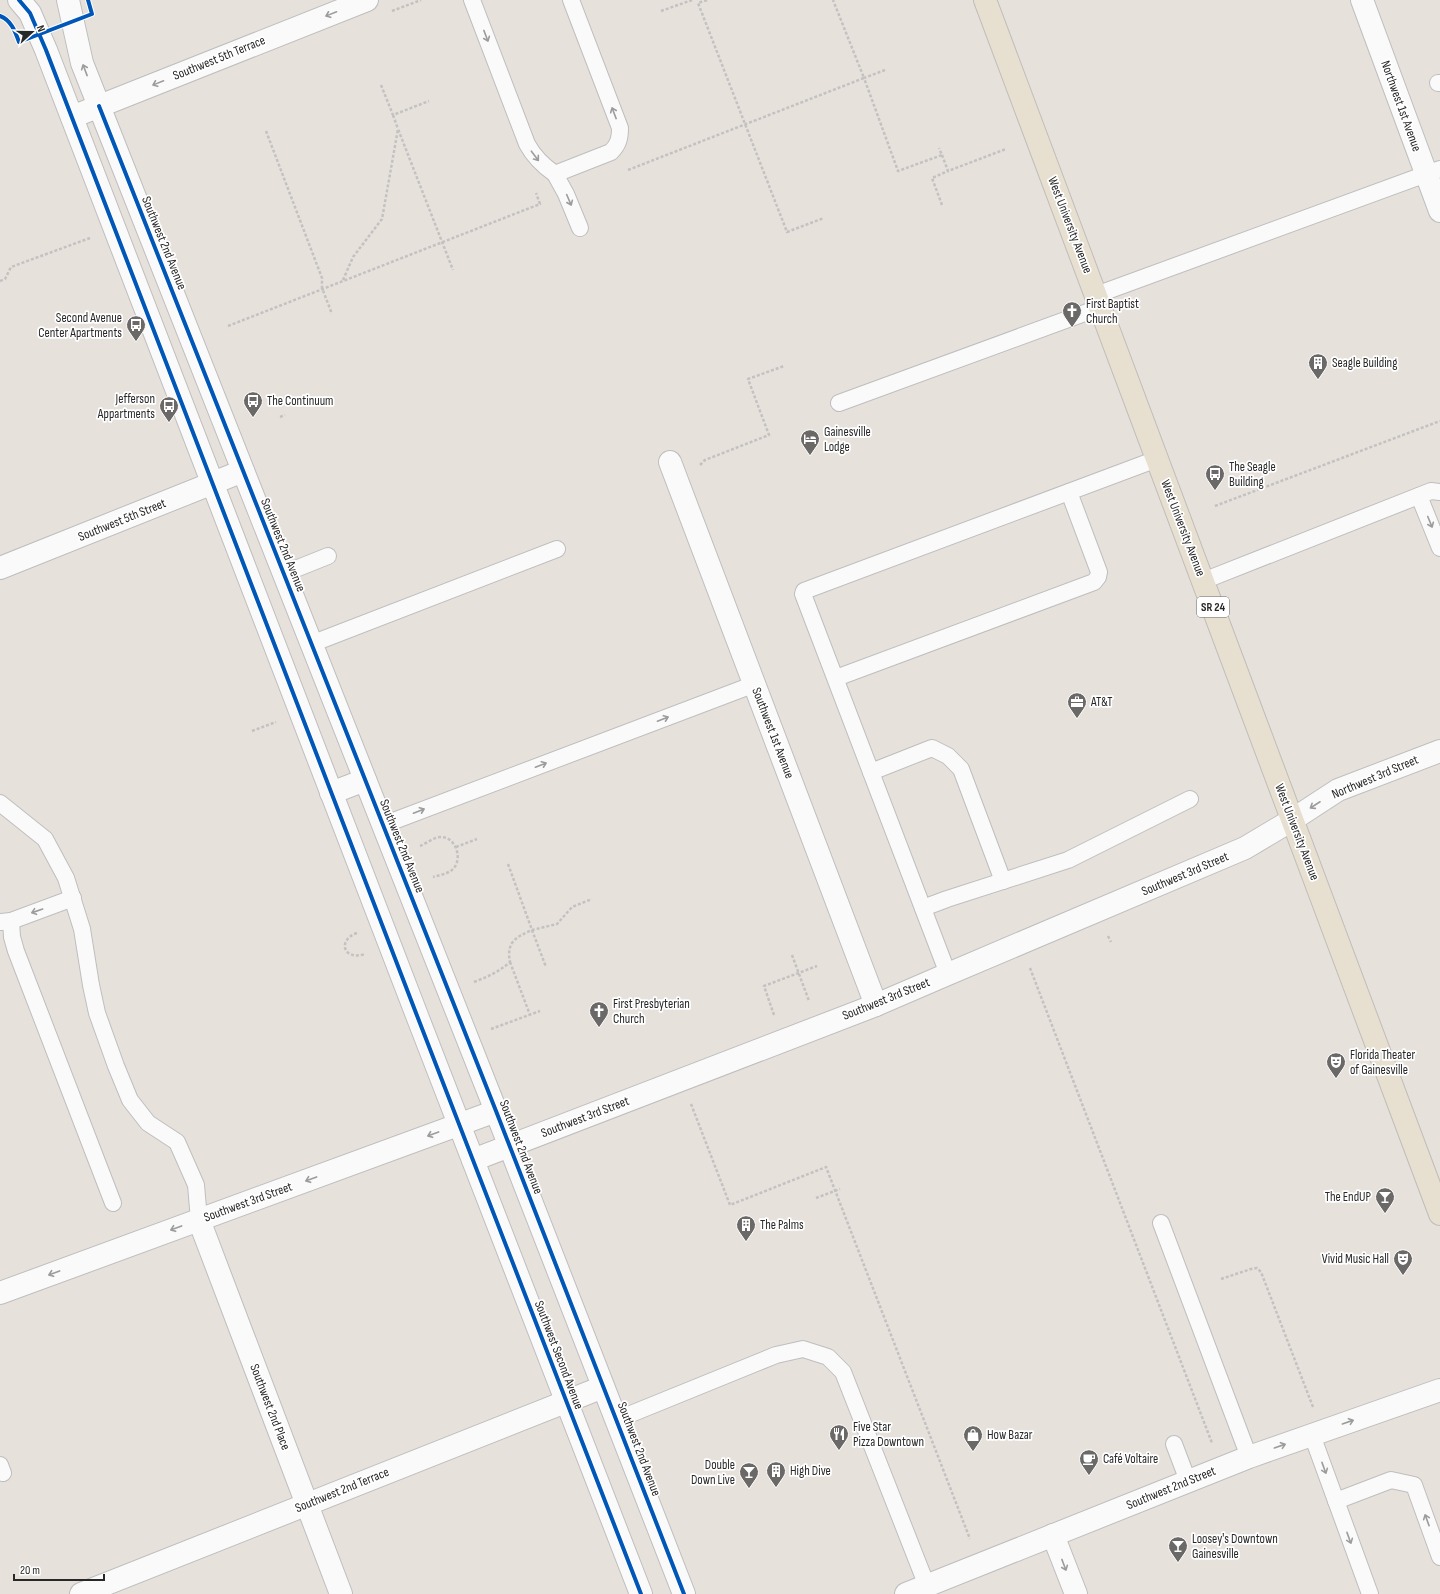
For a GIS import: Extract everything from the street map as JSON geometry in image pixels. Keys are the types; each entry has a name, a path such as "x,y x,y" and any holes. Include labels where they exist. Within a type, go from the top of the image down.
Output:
{"main road":[{"name":"West University Avenue","path":"985,0 1440,1214"}],"street":[{"path":"19,0 30,13 46,50 459,1124"},
{"name":"Southwest 2nd Avenue","path":"68,0 82,63 510,1146 684,1594"},
{"name":"Southwest 5th Terrace","path":"72,117 367,0"},
{"name":"Northwest 1st Avenue","path":"1362,0 1433,172 1440,211"},
{"name":"Southwest 1st Avenue","path":"670,462 876,1005"},
{"name":"Southwest 5th Street","path":"0,568 243,471"},
{"name":"Northwest 3rd Street","path":"1292,820 1338,790 1440,751"},
{"path":"331,793 365,780"},
{"name":"Southwest 3rd Street","path":"473,1160 876,1005 1246,848 1292,820"},
{"name":"Southwest 3rd Street","path":"0,1294 496,1111"},
{"name":"Southwest Second Avenue","path":"459,1124 641,1594"},
{"name":"Southwest 2nd Place","path":"199,1220 342,1594"},
{"name":"Southwest 2nd Terrace","path":"80,1594 604,1386"},
{"name":"Southwest 2nd Street","path":"906,1594 1249,1457 1440,1390"},
{"path":"1053,1535 1076,1594"}],"lane":[{"path":"472,0 527,144 534,156 543,166 555,174 566,194 580,228"},
{"path":"555,174 611,152 617,146 620,137 620,128 571,0"},
{"path":"838,403 1433,172"},
{"path":"948,974 803,594 805,589 1157,459"},
{"path":"1203,581 1431,491 1440,492"},
{"path":"836,678 1094,582 1098,577 1099,572 1069,492"},
{"path":"1419,496 1440,548"},
{"path":"311,644 557,548"},
{"path":"283,574 328,556"},
{"path":"383,824 754,684"},
{"path":"871,772 932,748 948,756 961,769 1003,881"},
{"path":"923,908 1068,860 1190,799"},
{"path":"0,803 45,839 66,878 74,898 82,929 97,1013 116,1066 130,1100 148,1123 177,1142 196,1184 199,1220"},
{"path":"74,898 5,922 113,1203"},
{"path":"1161,1223 1249,1457"},
{"path":"616,1420 776,1355 803,1349 828,1357 843,1372 927,1586"},
{"path":"1312,1435 1370,1594"},
{"path":"1174,1444 1188,1481"},
{"path":"1336,1501 1391,1480 1414,1485 1440,1557"}],"path":[{"path":"661,11 692,0"},
{"path":"707,0 698,2 787,232 824,218"},
{"path":"833,0 864,78 898,171 942,155"},
{"path":"621,172 885,70"},
{"path":"382,86 453,270"},
{"path":"393,115 429,101"},
{"path":"343,280 353,257 382,220 398,129"},
{"path":"266,131 322,278 322,288 332,314"},
{"path":"939,148 948,171"},
{"path":"942,206 932,178 1006,149"},
{"path":"228,326 540,204 535,189"},
{"path":"0,281 5,279 11,267 92,237"},
{"path":"698,470 701,462 769,435 748,379 784,366"},
{"path":"280,417 285,415"},
{"path":"1216,506 1440,420"},
{"path":"252,731 282,720"},
{"path":"420,846 439,837 444,838 456,847 458,857 454,868 443,875 433,877"},
{"path":"456,847 477,839"},
{"path":"508,864 546,967"},
{"path":"530,1015 510,962 508,951 511,944 521,935 532,930 557,924 572,907 592,899"},
{"path":"363,931 352,935 347,939 345,945 346,950 348,954 353,956 360,956 371,952"},
{"path":"1108,936 1111,942"},
{"path":"792,955 809,1001"},
{"path":"473,982 490,976 510,962"},
{"path":"774,1015 764,986 817,966"},
{"path":"1030,967 1214,1450"},
{"path":"491,1029 540,1011"},
{"path":"690,1100 730,1205 826,1168 972,1545"},
{"path":"816,1198 840,1189"},
{"path":"1221,1279 1252,1268 1257,1268 1261,1272 1315,1411"}],"cycle path":[{"path":"19,0 30,13 46,50 641,1594"},
{"path":"0,16 10,23 19,42 92,14 88,0"},
{"path":"99,106 496,1111 684,1594"}],"place":[{"name":"First Baptist Church","path":"1072,328"},
{"name":"Second Avenue Center Apartments","path":"136,342"},
{"name":"Seagle Building","path":"1318,380"},
{"name":"The Continuum","path":"253,418"},
{"name":"Jefferson Appartments","path":"169,423"},
{"name":"Gainesville Lodge","path":"810,456"},
{"name":"The Seagle Building","path":"1215,491"},
{"name":"AT&T","path":"1077,719"},
{"name":"First Presbyterian Church","path":"599,1028"},
{"name":"Florida Theater of Gainesville","path":"1336,1079"},
{"name":"The EndUP","path":"1385,1214"},
{"name":"The Palms","path":"746,1242"},
{"name":"Vivid Music Hall","path":"1403,1276"},
{"name":"Five Star Pizza Downtown","path":"839,1451"},
{"name":"How Bazar","path":"973,1452"},
{"name":"Café Voltaire","path":"1089,1476"},
{"name":"High Dive","path":"776,1488"},
{"name":"Double Down Live","path":"749,1489"},
{"name":"Loosey's Downtown Gainesville","path":"1178,1563"}]}
